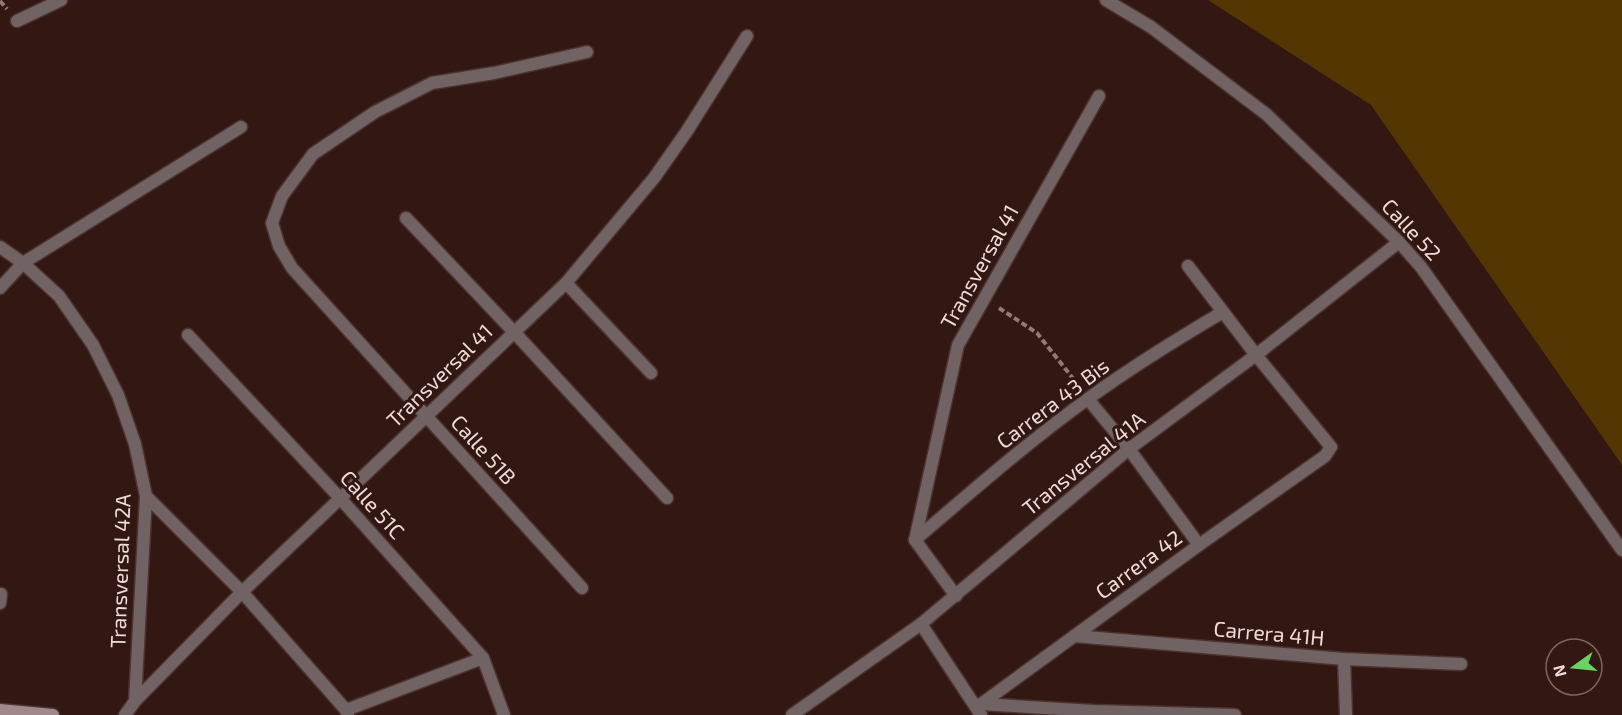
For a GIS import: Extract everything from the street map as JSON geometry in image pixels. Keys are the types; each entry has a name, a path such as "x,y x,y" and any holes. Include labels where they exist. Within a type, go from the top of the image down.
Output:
{"street":[{"path":"17,21 61,0"},
{"name":"Calle 52","path":"1106,0 1151,27 1266,114 1399,242 1421,267 1622,550"},
{"name":"Transversal 41","path":"125,715 135,701 242,592 339,497 427,417 566,283 660,169 747,36"},
{"name":"Calle 51B","path":"582,588 292,268 279,246 272,223 282,196 313,154 375,112 432,83 494,73 587,52"},
{"name":"Transversal 41","path":"915,540 958,345 1099,96"},
{"path":"0,288 23,263 241,127"},
{"path":"406,218 667,498"},
{"name":"Transversal 41A","path":"792,715 921,624 1129,449 1256,355 1399,242"},
{"name":"Transversal 42A","path":"0,247 23,263 59,296 93,345 121,404 135,444 146,496 135,701"},
{"path":"1188,266 1256,355"},
{"path":"566,283 651,373"},
{"name":"Carrera 43 Bis","path":"915,540 981,483 1088,399 1164,347 1223,312"},
{"name":"Calle 51C","path":"188,335 339,497 483,658 504,715"},
{"name":"Carrera 42","path":"980,709 1074,636 1325,456 1332,447 1328,440 1256,355"},
{"path":"1088,399 1129,449 1199,545"},
{"path":"146,496 242,592 347,713 483,658"},
{"path":"915,540 956,596"},
{"path":"921,624 980,709 1235,715"},
{"name":"Carrera 41H","path":"1074,636 1344,659 1461,664"},
{"path":"1344,659 1346,715"},
{"path":"0,710 53,715"}],"path":[{"path":"984,298 1037,333 1088,399"}],"shaded area":[{"path":"1208,0 1622,0 1622,465 1371,105"}]}
